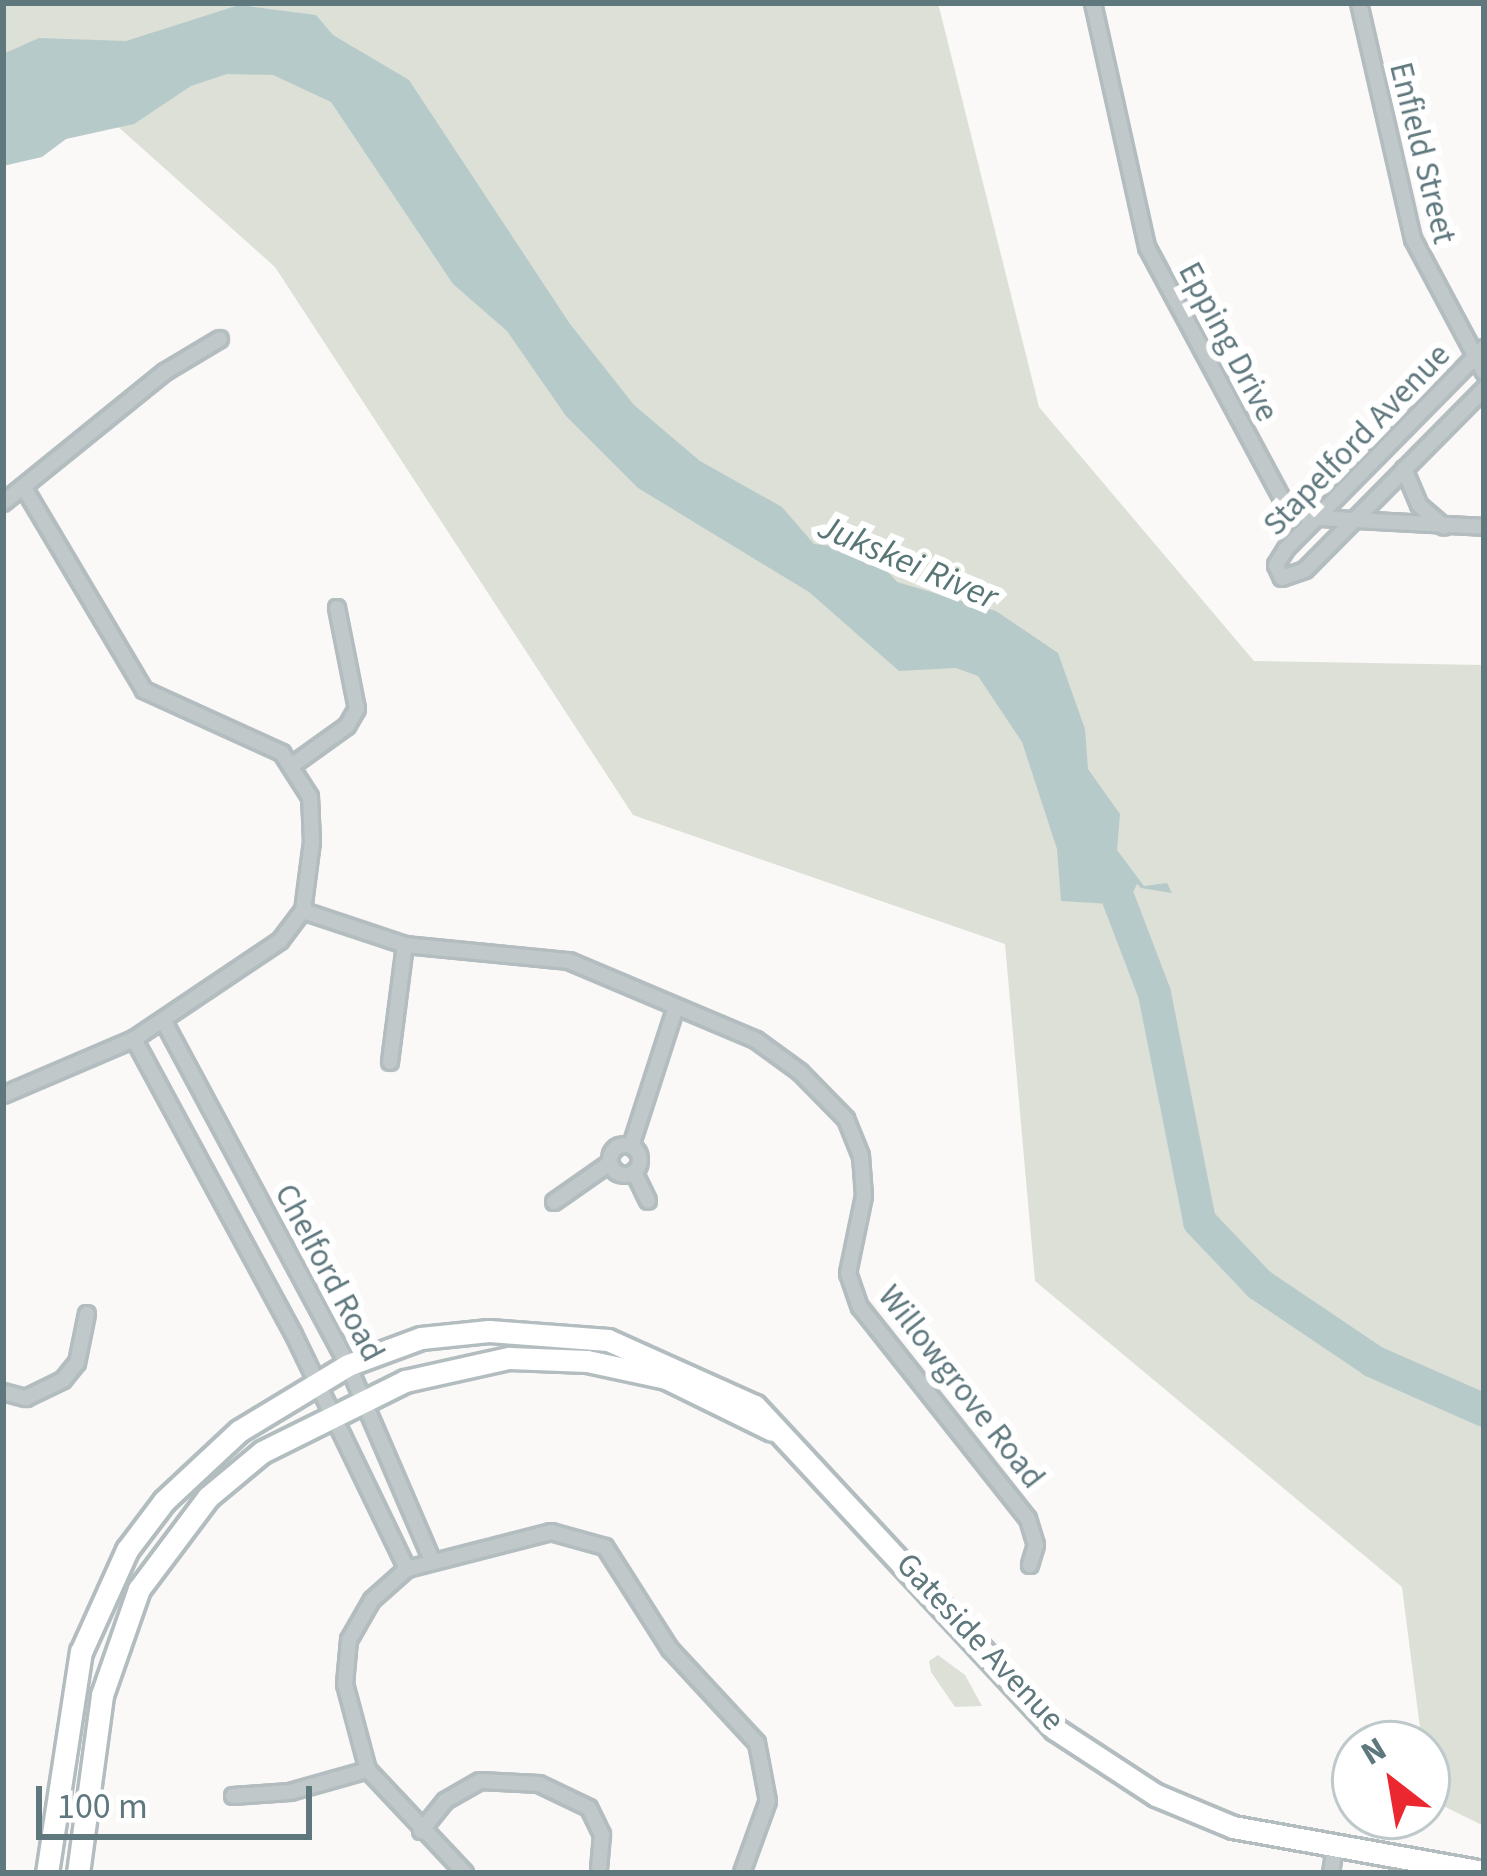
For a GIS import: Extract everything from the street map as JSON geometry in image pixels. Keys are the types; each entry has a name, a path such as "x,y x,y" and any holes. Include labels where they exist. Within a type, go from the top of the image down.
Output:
{"street":[{"name":"Epping Drive","path":"1093,3 1147,247 1281,497 1296,512 1318,518"},
{"name":"Enfield Street","path":"1359,3 1413,239 1479,353 1484,372"},
{"path":"3,502 146,386 220,339"},
{"name":"Stapelford Avenue","path":"1479,353 1279,558 1282,578 1298,577 1484,389"},
{"path":"1404,469 1418,505 1444,527"},
{"path":"3,1095 134,1039 259,958 304,911 313,814 294,764 264,741 145,690 24,488"},
{"path":"1318,518 1484,527"},
{"path":"294,764 357,709 337,608"},
{"name":"Willowgrove Road","path":"304,911 405,945 569,961 773,1051 846,1119 865,1178 850,1253 852,1289 1028,1519 1036,1532 1030,1564"},
{"path":"390,1062 405,945"},
{"path":"631,1146 676,1006"},
{"name":"Chelford Road","path":"163,1020 348,1365 431,1558"},
{"name":"Chelford Road","path":"134,1039 407,1569"},
{"path":"554,1202 610,1163 615,1148 631,1146"},
{"path":"631,1146 640,1158 634,1172 648,1201"},
{"path":"610,1163 622,1175 634,1172"},
{"path":"3,1392 26,1398 63,1380 77,1363 87,1315"},
{"name":"Gateside Avenue","path":"47,1873 69,1702 107,1588 194,1469 314,1383 348,1365 453,1333 572,1333 715,1382 784,1434 1054,1729 1156,1795 1212,1821 1484,1872"},
{"name":"Gateside Avenue","path":"78,1873 103,1695 139,1589 208,1497 262,1452 364,1398 471,1362 567,1359 666,1378 784,1434"},
{"path":"353,1459 381,1446"},
{"path":"465,1873 368,1770 345,1684 349,1640 372,1600 407,1569 431,1558 551,1532 605,1547 654,1628 745,1724 764,1758 768,1801 742,1873"},
{"path":"233,1796 290,1792 368,1770"},
{"path":"421,1831 445,1801 480,1780 539,1784 589,1808 602,1835 599,1868"},
{"path":"1331,1873 1336,1843"}],"shaded area":[{"path":"3,3 938,3 1039,407 1254,661 1484,665 1484,1826 1451,1810 1451,1720 1419,1720 1402,1587 1035,1281 1005,944 633,815 275,267 40,57 3,71"},
{"path":"239,5 316,15 333,35 409,80 570,324 634,405 700,461 782,507 814,544 869,550 897,582 996,611 1058,653 1085,729 1088,769 1120,814 1117,850 1144,886 1167,883 1172,893 1141,888 1137,884 1127,905 1061,901 1057,849 1022,742 978,676 956,668 899,671 809,592 638,488 566,416 507,331 453,284 331,102 273,75 227,74 191,86 134,124 66,139 42,157 3,166 3,54 39,38 126,41"},
{"path":"938,1655 965,1675 982,1706 955,1707 931,1672 929,1661"}],"waterway":[{"name":"Jukskei River","path":"1104,862 1154,993 1199,1221 1259,1284 1373,1361 1484,1410"}]}
